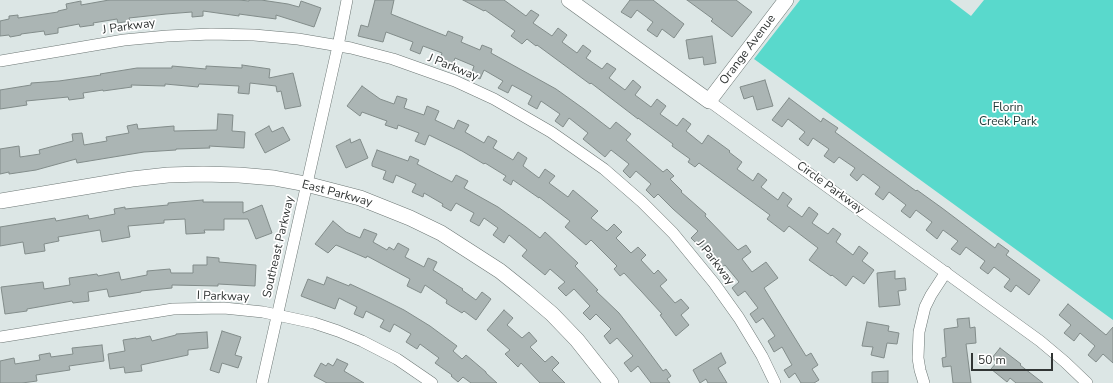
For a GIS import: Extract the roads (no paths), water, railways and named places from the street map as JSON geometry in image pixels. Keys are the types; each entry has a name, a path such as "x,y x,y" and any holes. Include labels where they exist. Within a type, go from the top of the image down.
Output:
{"street":[{"name":"Southeast Parkway","path":"262,383 338,46 346,0"},
{"name":"Circle Parkway","path":"569,0 1040,341 1087,383"},
{"name":"Orange Avenue","path":"709,101 782,2"},
{"name":"J Parkway","path":"0,61 124,40 211,34 254,35 298,39 338,46 414,66 455,81 494,99 551,132 604,169 642,202 672,233 714,283 743,325 776,383"},
{"name":"East Parkway","path":"0,201 132,179 168,175 203,174 274,178 306,184 360,198 399,213 442,233 500,271 552,314 577,340 612,383"},
{"path":"924,383 918,358 918,332 925,307 946,272"},
{"name":"I Parkway","path":"0,337 173,309 224,308 263,312 314,323 362,341 397,359 432,383"}],"park label":[{"name":"Florin Creek Park","path":"1008,115"}]}
